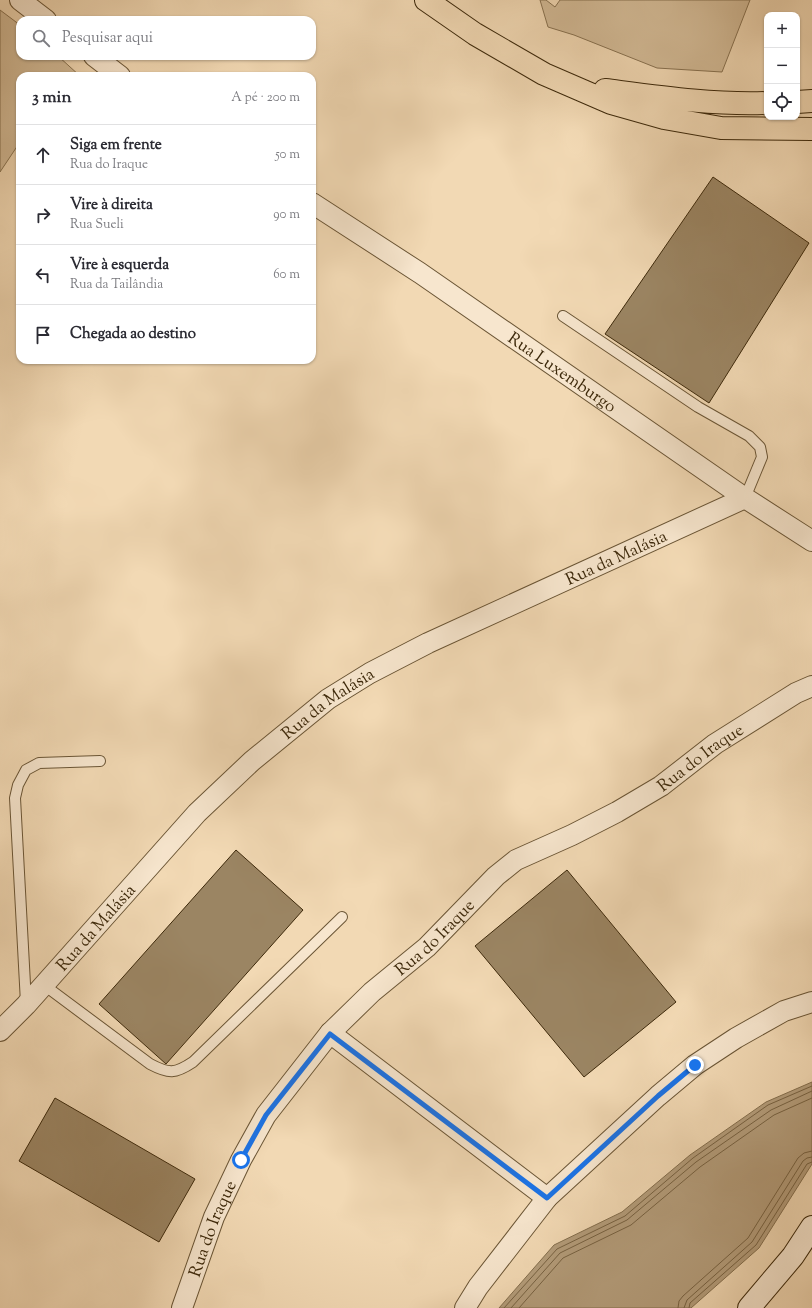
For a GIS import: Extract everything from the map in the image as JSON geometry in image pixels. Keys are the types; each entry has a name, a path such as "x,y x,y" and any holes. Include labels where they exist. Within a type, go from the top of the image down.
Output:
{"main road":[{"path":"426,0 475,34 544,74 611,103 664,118 721,128 812,129"},
{"path":"570,86 693,101 764,103"},
{"path":"800,102 812,101"},
{"path":"749,1308 802,1255 812,1227"}],"street":[{"path":"20,0 41,16"},
{"path":"99,60 115,72"},
{"name":"Rua Luxemburgo","path":"316,206 420,273 745,498 812,541"},
{"name":"Rua da Malásia","path":"0,1032 44,985 197,813 252,761 328,699 370,673 428,643 745,498"},
{"name":"Rua do Iraque","path":"182,1308 214,1217 241,1160 266,1115 330,1034 372,992 427,947 496,876 516,860 572,835 617,812 661,786 722,740 796,693 812,686"},
{"path":"465,1308 478,1287 547,1198 658,1096 695,1065 736,1038 784,1011 812,1002"},
{"path":"330,1034 547,1198"}],"lane":[{"path":"563,316 698,407 749,436 760,447 762,457 745,498"},
{"path":"26,1005 14,798 18,785 26,770 39,763 100,760"},
{"path":"44,985 150,1064 162,1070 174,1071 193,1062 342,917"}],"shaded area":[{"path":"540,0 546,0 555,7 560,0 750,0 722,72 657,68 574,35 548,27"},
{"path":"0,10 16,22 16,60 62,60 76,72 16,72 16,148 0,172"}],"water":[{"path":"812,1082 812,1164 759,1248 691,1308 499,1308 554,1245 622,1212 690,1155 766,1102"}],"building":[{"path":"713,177 809,243 709,403 605,334"},
{"path":"236,850 303,910 166,1064 99,1004"},
{"path":"567,870 676,1002 584,1077 475,946"},
{"path":"55,1098 195,1179 159,1242 19,1161"}],"route":[{"path":"241,1160 266,1115 330,1034 547,1198 658,1096 695,1065"}]}
